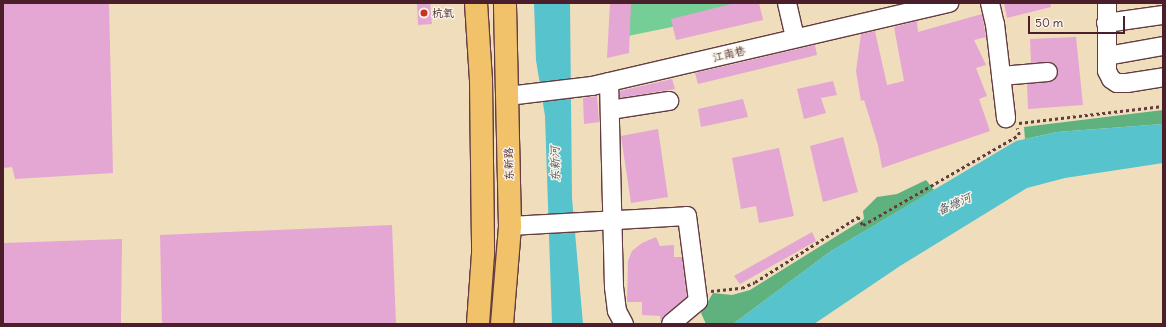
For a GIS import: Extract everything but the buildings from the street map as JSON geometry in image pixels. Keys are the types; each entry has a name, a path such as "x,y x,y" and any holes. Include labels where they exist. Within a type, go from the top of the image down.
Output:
{"main road":[{"path":"476,3 481,80 483,254 478,324"},
{"name":"东新路","path":"502,324 510,226 505,3"}],"street":[{"path":"788,3 795,38"},
{"name":"江南巷","path":"508,96 592,86 795,38 906,8 949,3"},
{"path":"990,3 1006,118"},
{"path":"1108,3 1106,23 1107,71 1111,79 1117,83 1163,77"},
{"path":"1106,23 1163,15 1161,3"},
{"path":"1107,56 1163,46"},
{"path":"1001,76 1048,72"},
{"path":"609,82 614,287 617,311 624,324"},
{"path":"610,110 669,101"},
{"path":"510,226 540,226 687,216 698,301 671,324"}],"path":[{"path":"697,292 742,288 858,216 863,225 1019,135 1016,124 1163,106"}],"green space":[{"path":"620,3 748,3 750,11 618,38"},
{"path":"1163,110 1163,124 1057,132 1025,139 1024,127"},
{"path":"926,180 934,190 831,251 733,324 706,324 701,313 713,293 732,295 750,290 864,219 863,211 877,197 897,194"}],"water":[{"name":"东新河","path":"534,3 570,3 572,198 583,324 552,324 545,116 536,60"},
{"name":"备塘河","path":"1163,124 1163,163 1065,178 1027,188 900,266 814,324 733,324 831,251 1016,141 1057,132"}],"place":[{"name":"杭氧","path":"424,13"}]}
